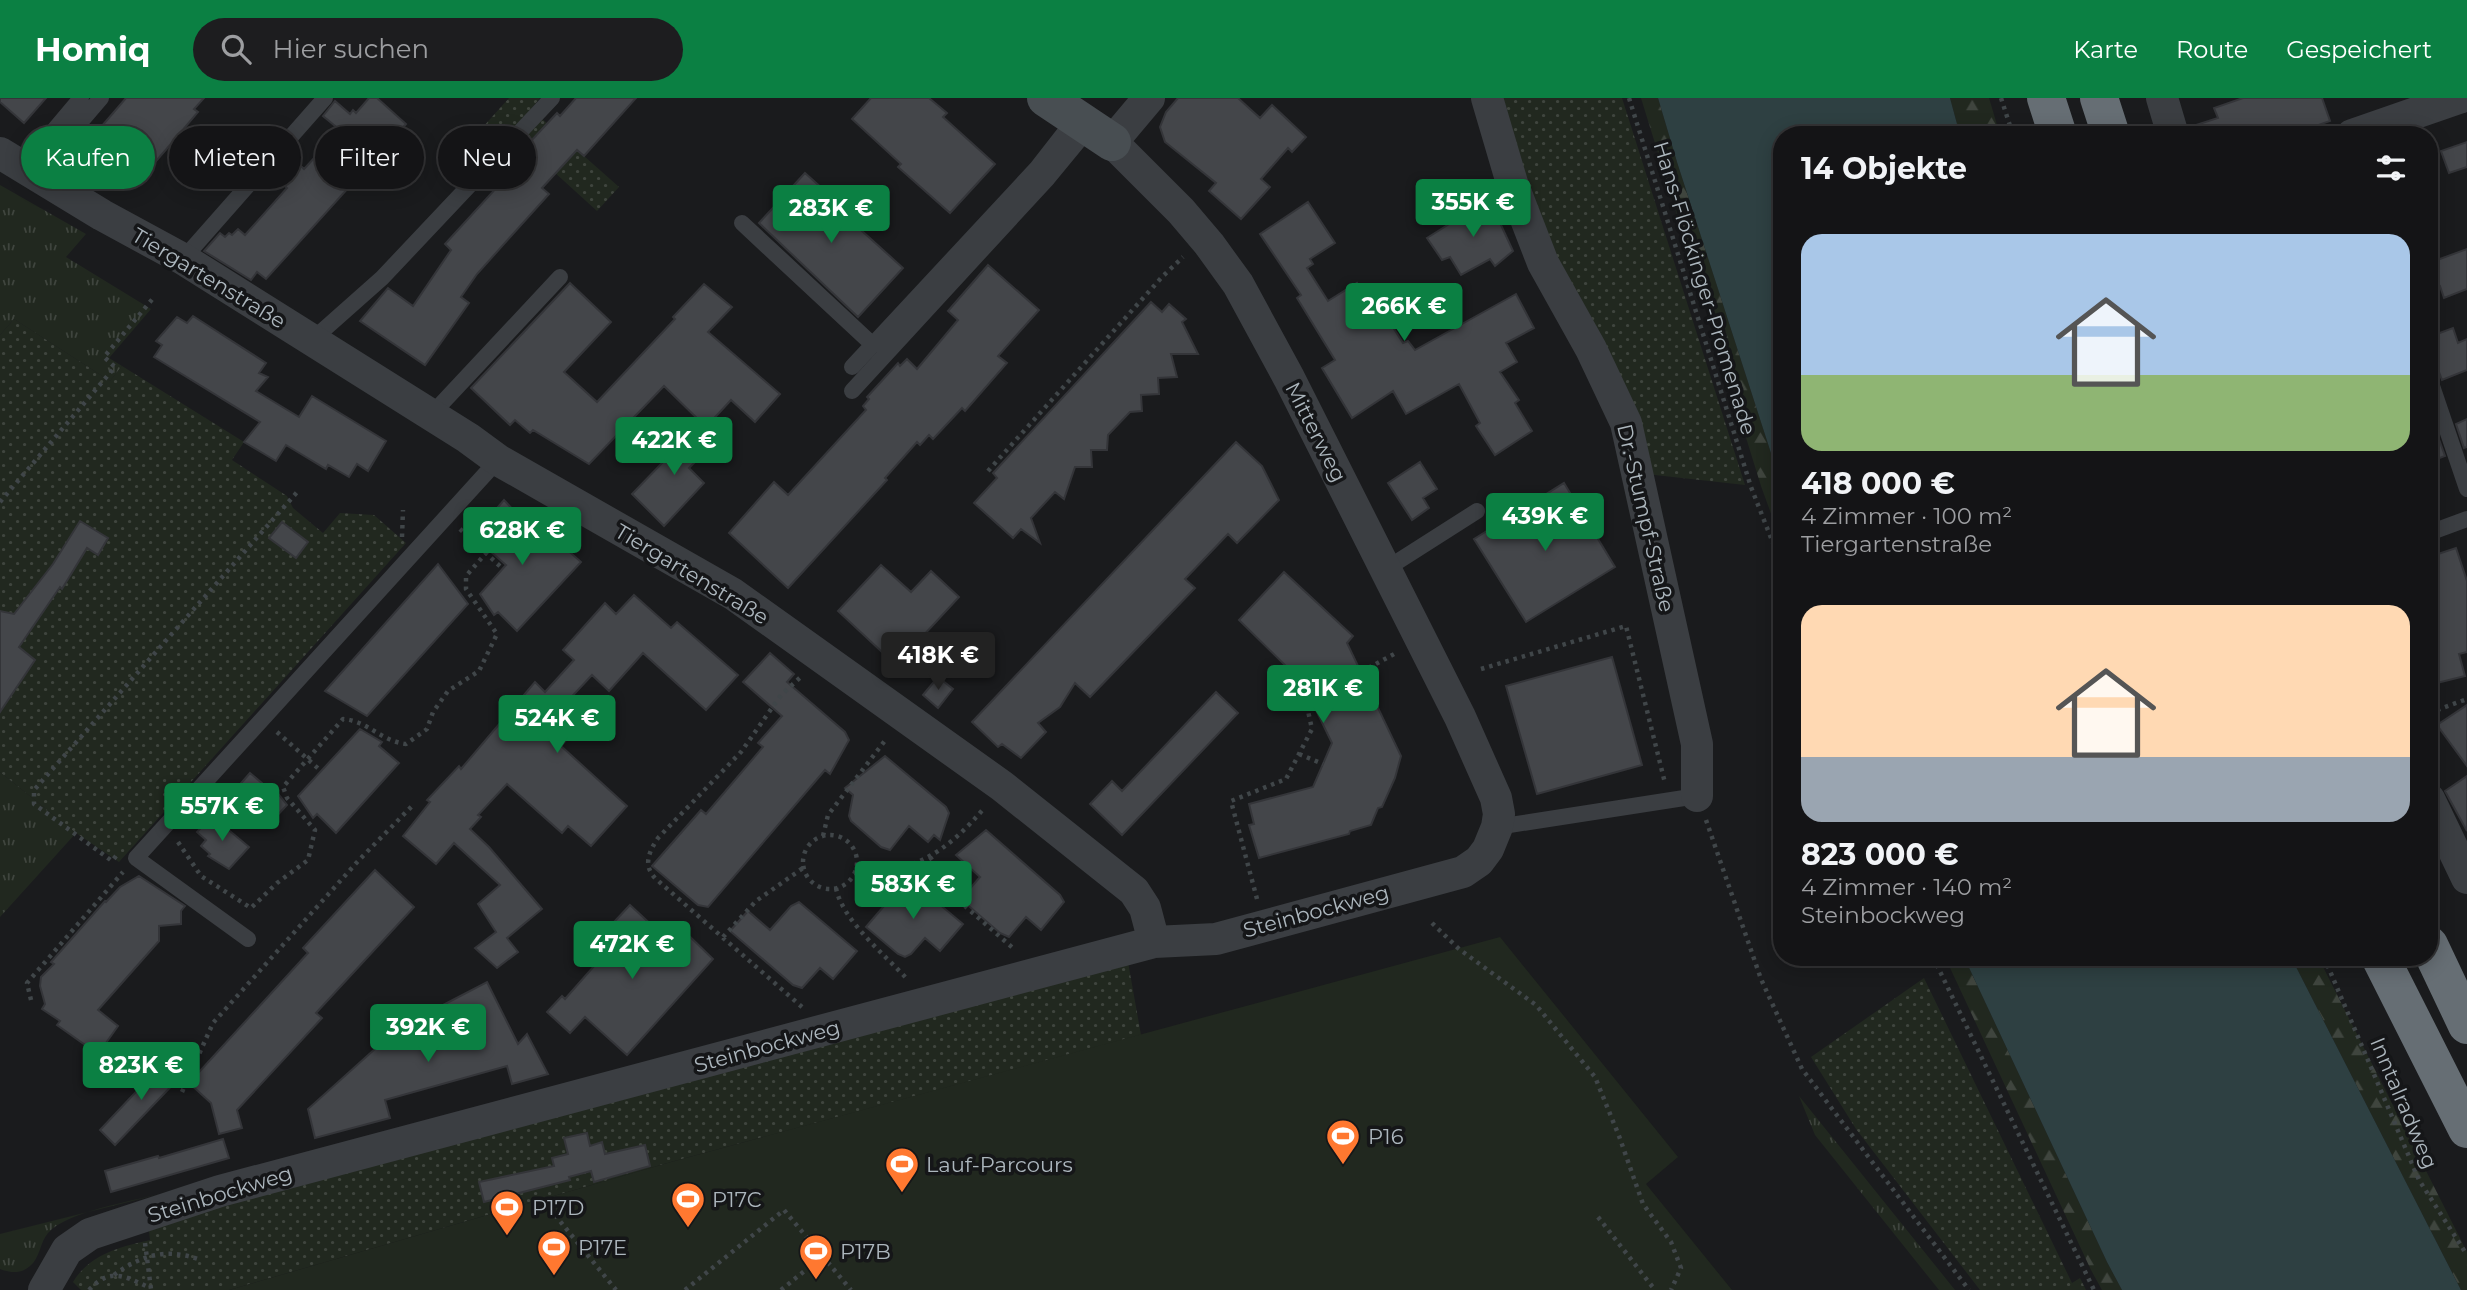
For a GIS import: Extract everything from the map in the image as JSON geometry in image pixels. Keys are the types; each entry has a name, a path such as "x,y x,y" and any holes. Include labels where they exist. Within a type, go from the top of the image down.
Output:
{"highway":[{"path":"2046,98 2055,126"},
{"path":"2099,98 2108,126"},
{"path":"2438,964 2467,1025"},
{"path":"2385,966 2467,1129"}],"street":[{"path":"1081,121 1149,98"},
{"name":"Dr.-Stumpf-Straße","path":"1488,98 1512,183 1543,263 1591,349 1626,422 1697,744 1683,798"},
{"path":"2162,98 2170,126"},
{"path":"2378,126 2459,98"},
{"name":"Mitterweg","path":"1081,121 1181,211 1238,284 1264,330 1460,717 1496,798 1499,814 1497,827"},
{"name":"Tiergartenstraße","path":"19,165 102,215 183,259 498,460 733,594 1002,786 1134,891 1146,908 1154,942"},
{"path":"2438,818 2467,878"},
{"name":"Steinbockweg","path":"44,1290 67,1250 77,1242 90,1234 187,1200 1154,942 1216,939 1463,872 1488,849 1497,827"}],"lane":[{"path":"19,165 80,98"},
{"path":"19,165 101,98"},
{"path":"183,259 325,98"},
{"path":"311,341 382,278 552,98"},
{"path":"852,367 1081,121"},
{"path":"852,391 1048,178 1081,121"},
{"path":"742,223 873,345"},
{"path":"430,416 560,277"},
{"path":"2438,404 2467,489"},
{"path":"247,939 128,854 166,824 498,460"},
{"path":"1386,569 1477,512"},
{"path":"2438,530 2467,519"},
{"path":"1497,827 1683,798"}],"path":[{"name":"Hans-Flöckinger-Promenade","path":"1629,98 1751,487 1773,543"},
{"path":"2001,98 2010,126"},
{"path":"988,471 1162,277 1204,238"},
{"path":"0,502 115,367 104,357 155,296"},
{"path":"128,854 112,861 34,804 34,790 299,490"},
{"path":"402,510 402,539"},
{"path":"446,516 503,569"},
{"path":"166,824 201,876 251,908 277,883 309,860 315,830 287,798 283,787 343,719 357,720 391,742 406,744 427,729 433,712 448,691 479,671 497,634 466,589 466,576 486,553"},
{"path":"1480,669 1626,626 1683,798 1802,1069 1969,1290"},
{"path":"1361,672 1422,640"},
{"path":"821,657 781,695 741,752 666,829 650,853 647,865 652,876 825,1030"},
{"path":"1265,926 1231,801 1286,779 1312,729 1306,702 1311,699"},
{"path":"2438,710 2467,699"},
{"path":"823,836 828,815 904,716"},
{"path":"262,718 321,771"},
{"path":"1299,754 1323,764"},
{"path":"854,873 902,868 930,857 961,834 1002,786"},
{"path":"182,1092 213,1023 359,860 414,804"},
{"path":"832,835 848,842 856,858 854,873 847,883 836,888 820,887 812,883 803,868 804,852 809,844 823,836 832,835"},
{"path":"30,1000 27,983 128,854"},
{"path":"930,857 966,907 1042,972"},
{"path":"723,937 756,901 803,868"},
{"path":"836,888 842,905 858,927 929,1003"},
{"path":"1432,923 1458,949 1536,1005 1595,1077 1643,1204 1671,1242 1681,1268 1671,1290"},
{"path":"1937,966 2094,1290"},
{"name":"Inntalradweg","path":"2328,966 2419,1180 2467,1255"},
{"path":"685,1290 784,1210 850,1290"},
{"path":"555,1214 616,1290"},
{"path":"1598,1217 1655,1290"},
{"path":"145,1241 151,1289"},
{"path":"114,1275 145,1256 170,1252 198,1258"},
{"path":"781,1290 823,1256"},
{"path":"89,1290 106,1276 114,1275 151,1289"}],"green space":[{"path":"509,98 540,98 531,109 619,187 597,211 536,156 536,126 484,126"},
{"path":"1500,98 1622,98 1745,485 1646,474 1533,213"},
{"path":"1641,98 1658,98 1773,459 1773,519"},
{"path":"1950,98 1989,98 1997,126 1958,126"},
{"path":"0,185 86,234 66,257 151,309 109,358 122,366 110,381 14,319 0,335"},
{"path":"14,319 110,381 122,366 244,442 232,460 287,496 293,508 323,533 340,513 374,515 406,543 119,862 76,833 0,772 0,335"},
{"path":"0,772 76,833 0,917"},
{"path":"1500,937 1678,1157 1646,1184 1732,1290 229,1290 671,1162"},
{"path":"1128,962 1141,1035 671,1162 229,1290 81,1290 73,1282 80,1272 97,1258 150,1240 149,1231 228,1201"},
{"path":"1949,966 1968,966 2122,1290 2102,1290"},
{"path":"2296,966 2323,966 2467,1252 2467,1290 2461,1290"},
{"path":"1924,978 2072,1283 2080,1278 2086,1290 1980,1290 1856,1129 1811,1057"},
{"path":"1799,1096 1955,1290 1939,1290 1815,1135"},
{"path":"160,1194 89,1212 117,1204"},
{"path":"89,1212 69,1219 48,1233 36,1259 27,1269 16,1272 0,1269 0,1234"}],"shaded area":[{"path":"1658,98 1950,98 1958,126 1773,126 1773,459"},
{"path":"1968,966 2296,966 2461,1290 2122,1290"}],"building":[{"path":"0,98 46,98 24,123 0,102"},
{"path":"126,98 204,98 194,109 198,112 186,126 169,126 169,146 155,162 155,126 102,126"},
{"path":"369,98 377,98 406,124 335,126 323,116 335,101 350,114 353,110 356,113"},
{"path":"576,98 636,98 584,156 577,150 542,188 549,194 477,274 461,297 469,303 425,365 360,321 388,288 413,306 451,250 445,244 495,189 536,189 536,136 557,113 560,116"},
{"path":"871,98 929,98 947,113 943,117 995,164 950,213 898,167 901,164 852,119"},
{"path":"1178,98 1238,98 1260,118 1272,105 1306,137 1292,152 1288,148 1261,179 1270,187 1241,219 1209,191 1216,183 1165,142 1160,127 1166,112"},
{"path":"2243,98 2322,98 2330,121 2316,126 2193,126 2218,118 2214,108"},
{"path":"2467,142 2467,167 2449,173 2441,151"},
{"path":"315,157 315,189 347,189 266,279 257,272 251,280 204,251 220,233 225,237 238,229 245,235 286,189 301,189 301,166 304,169"},
{"path":"805,173 854,217 851,221 903,268 858,317 759,223"},
{"path":"1489,199 1513,251 1495,266 1490,259 1461,275 1450,257 1442,260 1427,238"},
{"path":"1308,202 1335,243 1310,259 1313,264 1307,268 1328,301 1357,283 1376,314 1382,310 1403,343 1408,341 1415,350 1516,294 1534,328 1506,343 1517,362 1500,372 1519,400 1515,403 1532,431 1495,455 1476,426 1480,423 1459,384 1406,414 1393,391 1352,418 1322,368 1335,360 1297,298 1301,295 1260,234"},
{"path":"2467,249 2467,289 2444,298 2440,286 2438,287 2438,260"},
{"path":"988,265 1039,310 998,356 1007,363 965,411 962,408 933,439 929,435 920,445 917,442 885,478 887,480 788,588 729,533 774,482 788,495 866,410 863,406 869,399 867,397 898,363 900,366 907,359 917,369 958,320 948,311"},
{"path":"570,283 611,322 564,372 597,402 704,284 732,307 708,332 780,394 755,422 731,400 706,427 664,386 589,464 533,430 530,433 515,420 510,425 471,388"},
{"path":"1151,302 1162,312 1169,304 1186,319 1182,322 1198,354 1171,354 1177,377 1158,378 1159,394 1141,395 1142,411 1130,412 1108,435 1107,450 1091,450 1092,467 1075,467 1064,499 1055,492 1031,518 1040,543 1021,529 1013,538 974,503 997,478 993,473"},
{"path":"193,316 266,363 259,373 268,377 256,391 299,417 312,396 386,441 368,471 357,464 349,477 328,465 326,469 286,445 276,461 244,442 260,422 154,357 162,345 156,341 177,317 187,323"},
{"path":"2453,328 2458,343 2467,339 2467,370 2442,380 2438,369 2438,334"},
{"path":"2467,419 2467,447 2464,448 2456,424"},
{"path":"694,424 714,443 689,468 704,483 664,526 632,494 665,460 662,457"},
{"path":"2438,437 2445,456 2438,459"},
{"path":"1236,442 1262,466 1279,500 1237,543 1228,534 1185,579 1195,588 1090,697 1075,683 1060,707 1038,723 1046,732 1021,758 1002,744 998,747 972,722"},
{"path":"1420,462 1437,489 1423,498 1429,508 1412,520 1388,483"},
{"path":"1564,483 1615,567 1526,622 1474,539"},
{"path":"504,500 516,513 524,545 540,527 565,542 563,546 581,562 517,631 498,612 494,615 480,594 506,565 473,536"},
{"path":"80,521 108,538 98,555 87,548 62,589 60,587 19,647 35,660 0,712 0,611 14,614 53,564"},
{"path":"282,522 308,542 296,558 269,538"},
{"path":"2456,548 2467,581 2467,652 2459,654 2465,676 2438,683 2438,554"},
{"path":"438,564 468,604 367,716 325,691"},
{"path":"881,565 911,592 931,571 959,597 896,665 838,611"},
{"path":"1284,572 1353,636 1347,643 1401,756 1395,778 1371,825 1350,831 1349,834 1259,858 1249,825 1254,824 1249,804 1313,787 1332,743 1315,708 1284,679 1291,671 1239,620"},
{"path":"634,595 671,628 677,622 738,675 706,710 643,653 609,691 592,675 563,706 581,723 561,746 627,806 591,846 568,826 562,833 507,784 478,815 481,817 470,829 542,909 507,938 518,952 497,968 475,948 496,932 478,904 500,885 454,843 436,864 403,836 430,802 427,800 459,766 461,769 535,682 545,692 574,660 563,650 605,603 616,614"},
{"path":"770,653 794,674 787,682 845,732 849,740 830,774 825,770 708,907 698,905 652,866 701,810 706,814 763,747 758,743 782,716 743,682"},
{"path":"1612,657 1642,765 1537,794 1506,686"},
{"path":"938,677 953,689 938,708 923,695"},
{"path":"1216,692 1238,713 1122,835 1090,804 1112,781 1122,791"},
{"path":"2467,705 2467,766 2438,726"},
{"path":"360,729 382,742 379,746 399,763 336,833 317,814 313,818 298,796"},
{"path":"885,756 946,807 949,813 940,840 934,835 928,842 909,826 890,850 881,847 851,821 849,816 853,795 845,788"},
{"path":"250,773 269,789 272,786 287,805 273,820 236,789"},
{"path":"2467,776 2467,831 2445,791"},
{"path":"212,816 249,847 229,869 208,856 210,854 201,846 206,840 197,832"},
{"path":"986,830 1060,895 1064,902 1041,930 1026,917 1009,937 1000,933 964,902 966,893 980,877 956,855"},
{"path":"375,870 414,907 316,1013 322,1018 237,1110 242,1128 219,1134 211,1103 189,1083 308,953 303,948"},
{"path":"139,876 185,906 181,911 181,924 159,926 159,941 98,1010 118,1026 98,1054 57,1025 60,1021 42,1009 45,1004 40,986 41,977 105,901 120,887"},
{"path":"908,878 963,924 940,951 925,938 905,957 866,927"},
{"path":"799,902 857,951 833,979 820,968 802,988 793,985 730,931 748,911 770,930 791,906"},
{"path":"630,905 671,943 683,930 713,959 627,1055 585,1017 570,1033 547,1012 562,996 565,999 610,948 599,938"},
{"path":"487,982 518,1044 527,1034 548,1074 512,1084 507,1066 385,1100 390,1118 315,1138 308,1109 395,1031 407,1046 456,1032 443,1005"},
{"path":"166,1060 182,1075 115,1145 100,1130"},
{"path":"587,1133 590,1146 602,1142 605,1154 645,1145 650,1166 594,1182 591,1171 569,1177 570,1180 484,1202 479,1182 554,1166 552,1158 568,1154 564,1138"},
{"path":"223,1139 229,1158 111,1192 105,1171"}],"place":[{"name":"P16","path":"1343,1166"},
{"name":"Lauf-Parcours","path":"902,1194"},
{"name":"P17C","path":"688,1229"},
{"name":"P17D","path":"507,1237"},
{"name":"P17E","path":"554,1277"},
{"name":"P17B","path":"816,1281"}]}
